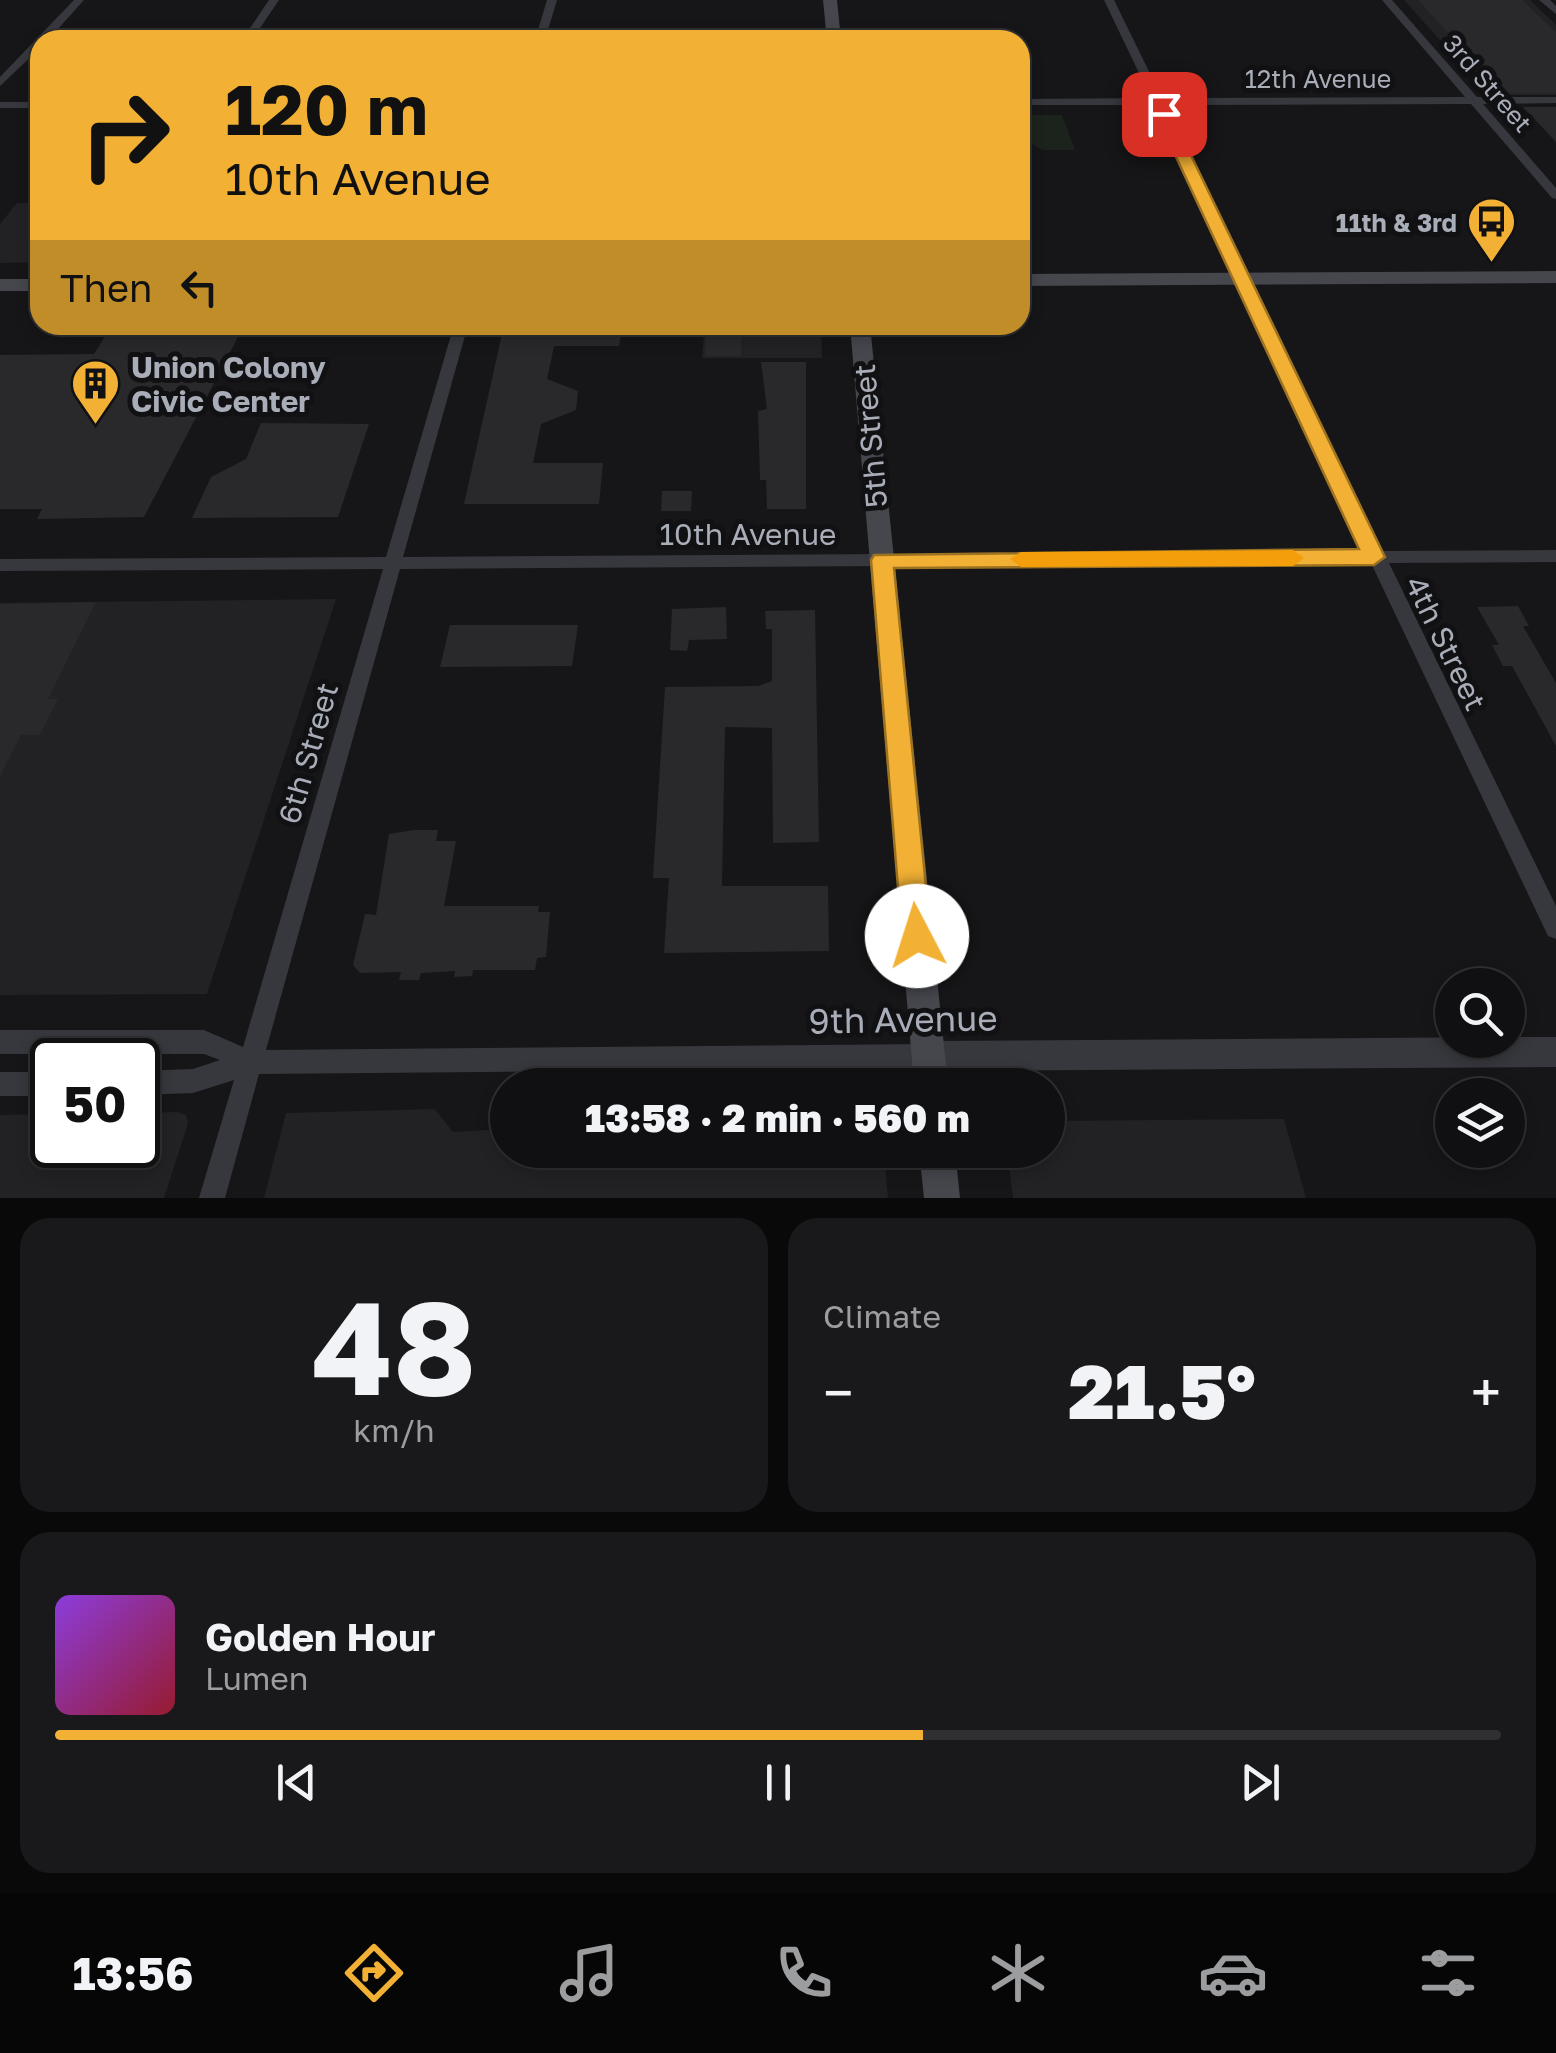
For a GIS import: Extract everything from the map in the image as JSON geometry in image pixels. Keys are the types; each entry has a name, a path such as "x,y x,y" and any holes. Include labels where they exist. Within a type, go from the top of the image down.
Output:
{"main road":[{"path":"830,0 833,30"},
{"path":"1030,280 1556,277"},
{"path":"0,285 30,285"},
{"name":"5th Street","path":"861,335 929,1068"},
{"path":"939,1168 942,1198"}],"street":[{"path":"51,30 80,0"},
{"path":"253,30 274,0"},
{"path":"543,30 552,0"},
{"name":"4th Street","path":"1109,0 1556,930"},
{"name":"3rd Street","path":"1387,0 1556,194"},
{"path":"1544,0 1556,11"},
{"path":"0,83 30,52"},
{"name":"12th Avenue","path":"1030,102 1556,100"},
{"path":"0,105 30,105"},
{"name":"6th Street","path":"212,1198 458,335"},
{"name":"10th Avenue","path":"0,565 1556,556"},
{"name":"9th Avenue","path":"0,1042 204,1042 252,1062"},
{"name":"9th Avenue","path":"999,1068 1556,1052"},
{"name":"9th Avenue","path":"160,1082 193,1081 252,1062 760,1068"},
{"path":"0,1084 30,1084"}],"shaded area":[{"path":"1404,0 1530,0 1556,25 1556,95 1489,95"},
{"path":"1030,115 1062,115 1075,150 1043,150 1030,143"},
{"path":"17,203 30,203 30,262 0,263 0,224"},
{"path":"704,335 821,335 822,358 702,358"},
{"path":"336,599 207,994 0,995 0,603"},
{"path":"435,1109 453,1132 490,1130 490,1168 886,1168 888,1198 264,1198 286,1113"},
{"path":"160,1112 186,1115 188,1123 164,1198 0,1198 0,1115 30,1114 30,1168 160,1168"},
{"path":"1284,1119 1306,1198 1013,1198 1009,1168 1065,1168 1065,1121"}],"building":[{"path":"1418,0 1522,0 1556,32 1556,93 1503,93"},
{"path":"1523,107 1556,107 1556,142"},
{"name":"Union Colony Civic Center","path":"106,335 238,337 144,517 37,519 42,509 0,509 0,355 94,354"},
{"path":"502,335 621,335 619,346 554,346 547,379 578,391 576,410 541,424 533,463 603,463 599,504 464,504"},
{"path":"706,335 742,335 741,356 705,356"},
{"path":"761,362 806,362 806,509 767,509 766,480 760,480 758,411 767,409"},
{"path":"261,423 369,424 338,517 192,518 211,477 246,459"},
{"path":"662,491 692,491 691,511 661,511"},
{"path":"96,602 48,699 58,699 40,735 21,735 0,776 0,604"},
{"path":"1518,606 1529,626 1523,626 1556,683 1556,746 1512,666 1503,666 1492,645 1499,645 1477,607"},
{"path":"726,607 727,639 689,640 687,651 670,650 672,609"},
{"path":"815,610 819,842 773,843 772,728 725,727 722,886 828,886 829,951 664,953 669,878 653,878 665,687 758,686 772,681 772,629 766,629 765,611"},
{"path":"450,625 578,625 572,666 440,667"},
{"path":"438,830 436,841 456,841 444,906 539,906 538,912 550,912 546,957 537,958 535,970 473,970 472,976 454,977 455,971 421,973 419,980 399,980 401,972 360,973 353,965 365,914 376,915 389,834"}],"slow traffic":[{"path":"1021,559 1293,558"}],"place":[{"name":"11th & 3rd","path":"1492,264"},
{"name":"Union Colony Civic Center","path":"96,426"}],"route":[{"path":"917,936 882,560 1374,557 1164,114"}]}
